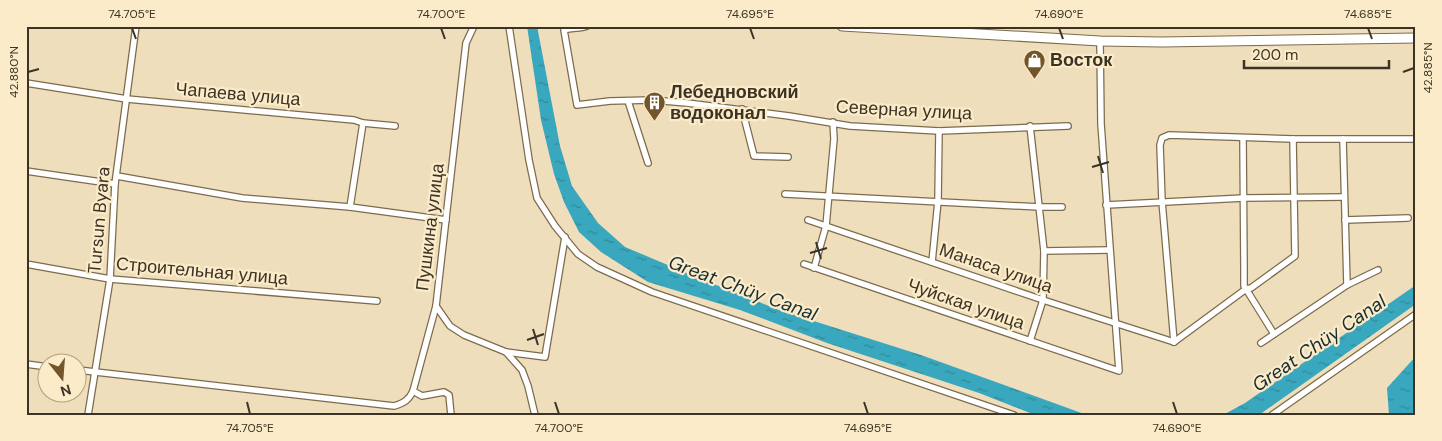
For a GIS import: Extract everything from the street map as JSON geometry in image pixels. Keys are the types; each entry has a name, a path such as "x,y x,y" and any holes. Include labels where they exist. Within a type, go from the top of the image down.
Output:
{"main road":[{"path":"842,26 1100,41 1162,42 1416,38"}],"street":[{"name":"Tursun Byara","path":"88,415 110,279 115,184 136,26"},
{"name":"Пушкина улица","path":"474,26 466,43 436,306 450,326 506,352 522,370 535,415"},
{"path":"509,26 529,160 537,198 578,254 598,267 652,292 1014,415"},
{"name":"Северная улица","path":"587,26 582,29 573,27 564,30 577,104 610,101 687,103 742,109 850,126 939,131 1068,126"},
{"path":"1100,41 1101,124 1109,250 1116,322"},
{"name":"Чапаева улица","path":"26,83 127,99 344,119 362,123 395,126"},
{"path":"628,101 648,163"},
{"path":"742,109 754,156 788,157"},
{"path":"814,268 826,226 834,139 833,122"},
{"path":"350,207 362,123"},
{"path":"1030,126 1044,251 1043,300 1030,341"},
{"path":"932,262 938,201 939,131"},
{"path":"1174,342 1162,201 1160,145 1162,138 1169,135 1293,139 1416,139"},
{"path":"1243,138 1244,286 1249,289 1274,334"},
{"path":"1174,342 1295,256 1293,139"},
{"path":"1343,139 1347,285"},
{"path":"26,171 115,184"},
{"path":"117,176 242,198 350,207 446,220"},
{"path":"785,194 829,198 1062,207"},
{"path":"1106,205 1244,198 1344,197"},
{"path":"1345,220 1408,218"},
{"name":"Манаса улица","path":"808,220 1043,300 1174,342"},
{"path":"506,352 545,357 565,237"},
{"path":"1044,251 1109,250"},
{"name":"Строительная улица","path":"26,264 110,279 377,301"},
{"name":"Чуйская улица","path":"804,264 1119,371 1116,322"},
{"path":"1262,343 1347,285 1378,270"},
{"path":"88,372 394,406 403,404 410,398 413,391 436,306"},
{"path":"1272,415 1416,314"},
{"path":"413,391 422,396 444,392 448,396 451,415"}],"water":[{"path":"527,26 537,26 560,146 572,186 598,223 625,247 779,310 921,355 1087,415 1035,415 979,393 827,343 740,310 648,282 601,252 579,232 564,202 554,174 541,120"},
{"path":"1416,285 1416,304 1259,415 1223,415 1245,403"},
{"path":"1416,356 1416,415 1389,415 1387,388"}],"place":[{"name":"Восток","path":"1034,79"},
{"name":"Лебедновский водоконал","path":"654,121"}],"water label":[{"name":"Great Chüy Canal","path":"743,288"},
{"name":"Great Chüy Canal","path":"1319,343"}]}
